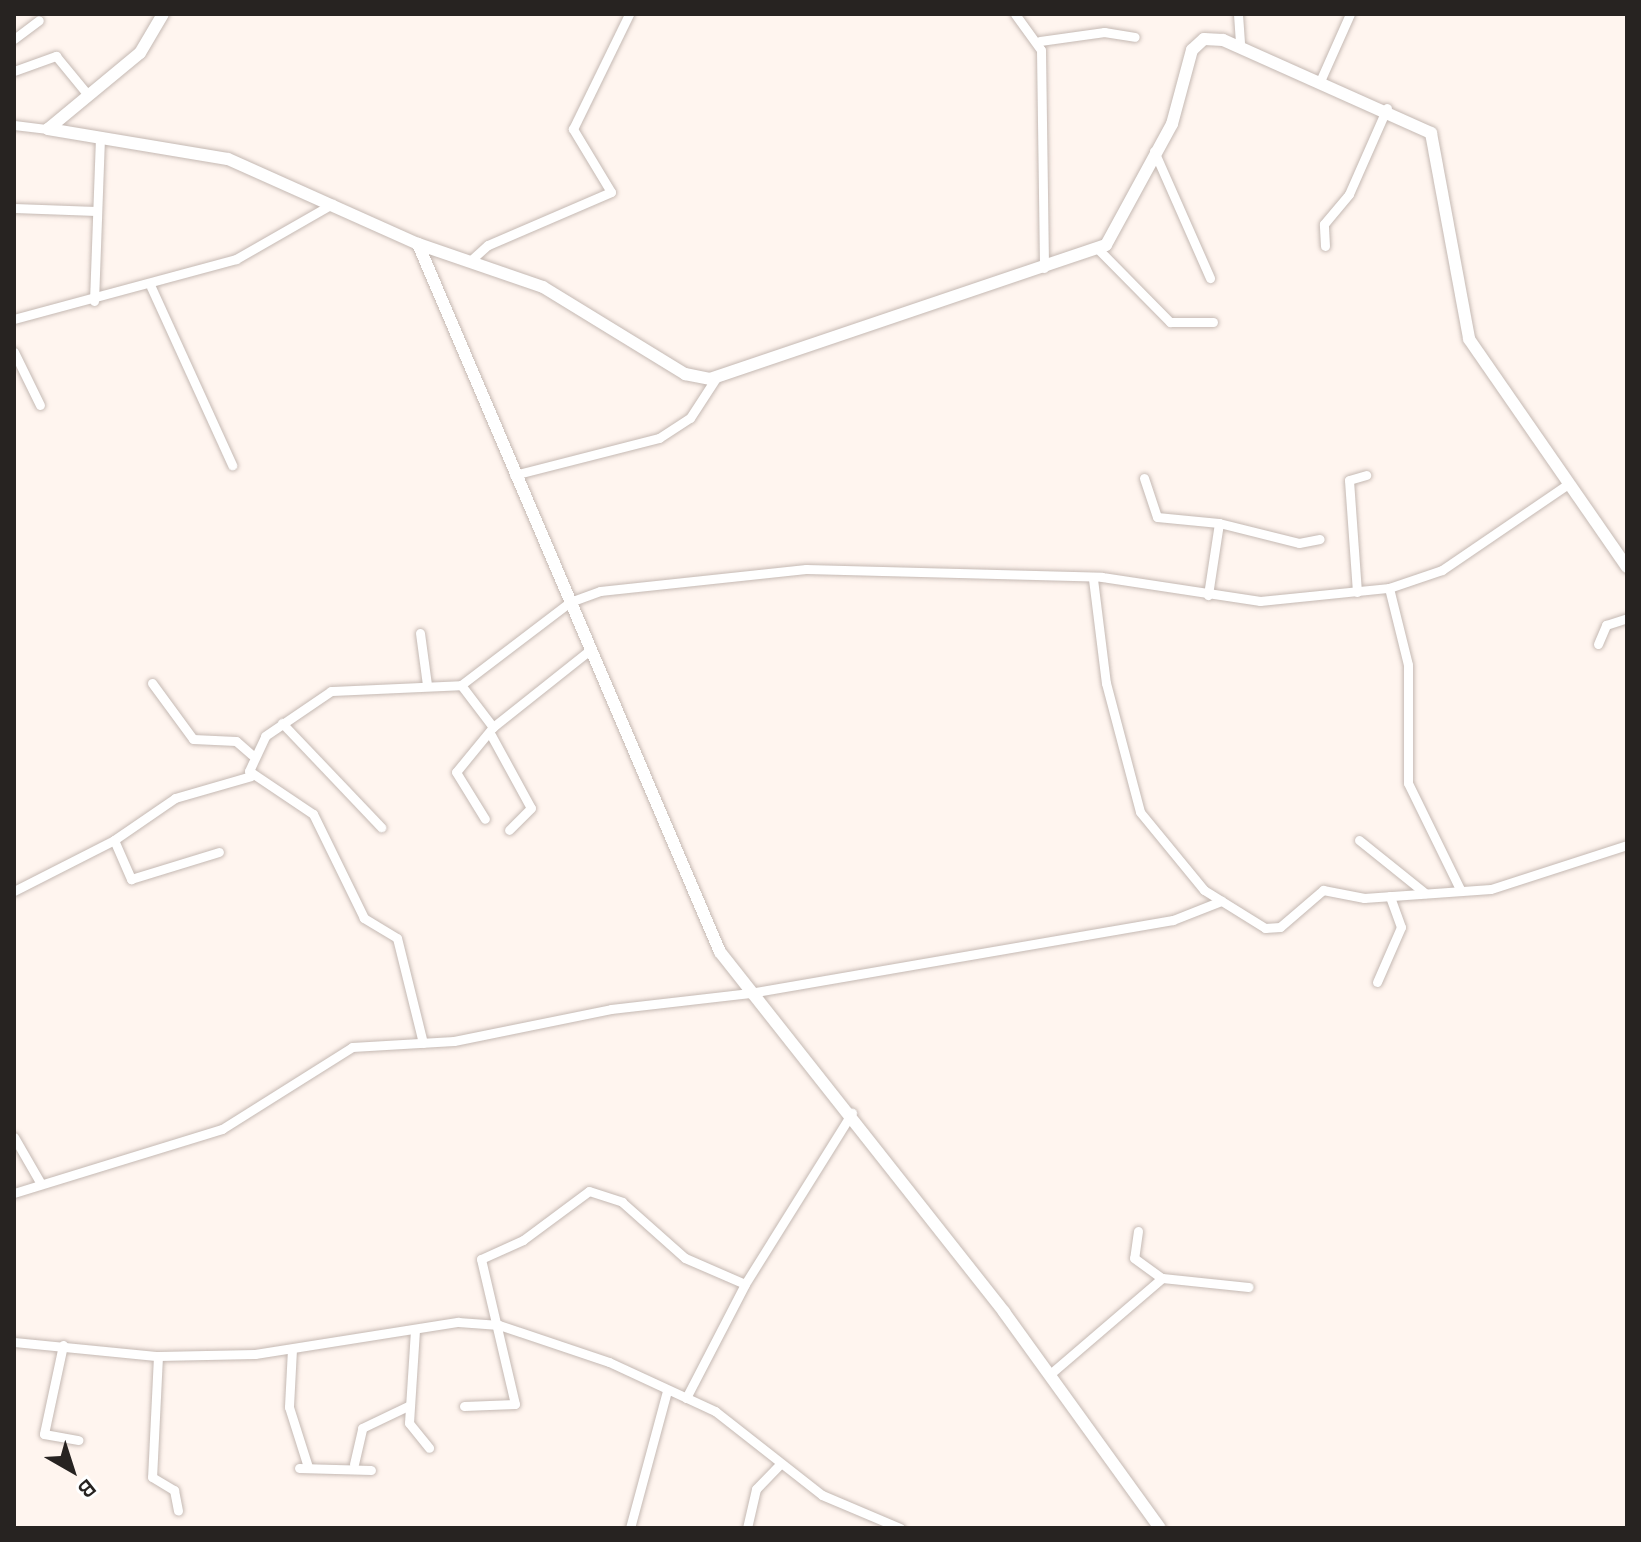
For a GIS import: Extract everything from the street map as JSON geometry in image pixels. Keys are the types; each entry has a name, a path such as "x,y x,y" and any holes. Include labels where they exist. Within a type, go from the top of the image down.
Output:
{"street":[{"path":"48,129 140,53 163,14"},
{"path":"470,261 488,245 611,192 573,129 629,14"},
{"path":"1015,14 1040,41 1044,269"},
{"path":"1238,14 1240,46"},
{"path":"1321,79 1349,14"},
{"path":"14,39 39,20"},
{"path":"1040,41 1104,32 1135,37"},
{"path":"14,125 228,159 334,202 418,244 543,287 685,374 716,378 1098,249 1113,237 1154,151 1172,124 1198,43 1213,38 1321,79 1387,108 1431,133 1469,339 1627,567"},
{"path":"14,71 56,56 88,95"},
{"path":"1325,246 1324,224 1349,194 1387,108"},
{"path":"94,301 100,139"},
{"path":"1154,151 1210,278"},
{"path":"14,319 151,287 236,259 334,202"},
{"path":"14,208 96,211"},
{"path":"418,244 720,952 750,993 852,1113 1160,1528"},
{"path":"1098,249 1170,322 1213,322"},
{"path":"151,287 232,465"},
{"path":"14,352 40,405"},
{"path":"514,475 659,438 690,418 716,378"},
{"path":"1357,592 1348,487 1353,475 1366,475"},
{"path":"1144,478 1157,517 1219,523 1299,543 1320,539"},
{"path":"251,776 252,755 282,723 345,687 461,685 570,602 600,591 806,569 1093,579 1260,601 1357,592 1389,588 1442,570 1568,484"},
{"path":"1208,595 1219,523"},
{"path":"1093,579 1106,683 1140,812 1177,864 1221,901 1271,929 1323,890 1390,896 1499,887 1627,845"},
{"path":"1389,588 1408,665 1408,783 1461,891"},
{"path":"1598,644 1606,625 1627,618"},
{"path":"420,633 427,685"},
{"path":"485,819 456,772 492,731 591,649"},
{"path":"152,683 193,739 236,741 252,755"},
{"path":"461,685 492,731 531,808 509,830"},
{"path":"282,723 381,827"},
{"path":"14,891 114,840 175,798 251,776 313,814 364,918 397,938 423,1043"},
{"path":"114,840 131,879 219,852"},
{"path":"1359,840 1428,894"},
{"path":"1377,982 1401,927 1390,896"},
{"path":"14,1193 222,1129 347,1049 423,1043 611,1009 750,993 1173,920 1221,901"},
{"path":"686,1398 745,1284 852,1113"},
{"path":"14,1137 41,1184"},
{"path":"464,1406 515,1404 499,1325 481,1259 523,1240 589,1191 622,1202 685,1258 745,1284"},
{"path":"1138,1231 1134,1258 1162,1278 1249,1287"},
{"path":"1049,1375 1162,1278"},
{"path":"14,1342 158,1356 292,1349 469,1321 499,1325 596,1357 715,1411 822,1495 900,1528"},
{"path":"415,1330 409,1423 429,1448"},
{"path":"63,1345 44,1434 78,1440"},
{"path":"292,1349 290,1414 303,1467 354,1464 371,1470"},
{"path":"158,1356 152,1477 174,1490 178,1511"},
{"path":"630,1528 667,1391"},
{"path":"354,1464 362,1428 408,1406"},
{"path":"747,1528 756,1489 780,1464"}]}
